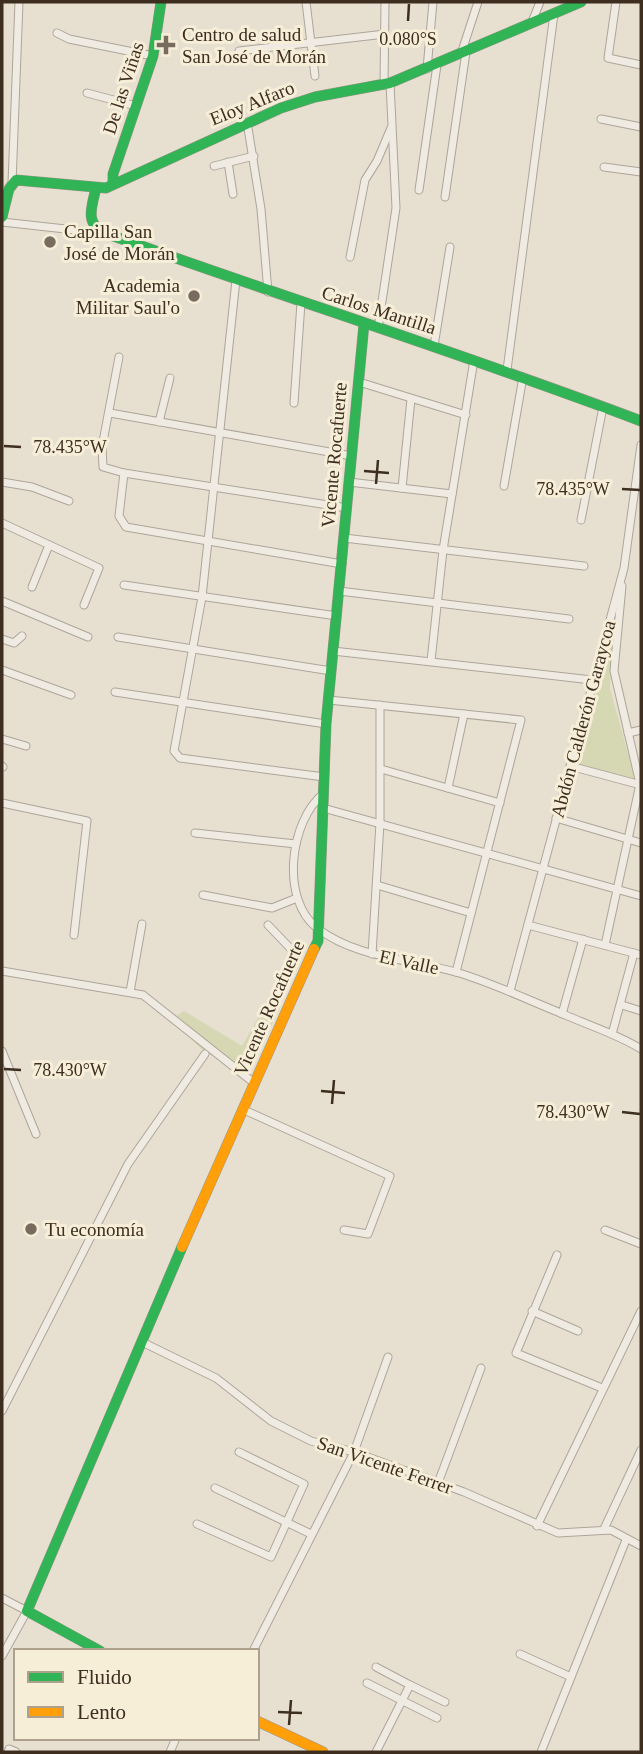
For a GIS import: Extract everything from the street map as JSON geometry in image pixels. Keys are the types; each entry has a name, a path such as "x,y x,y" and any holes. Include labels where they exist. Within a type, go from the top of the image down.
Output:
{"street":[{"path":"19,2 12,183 2,220 105,233"},
{"name":"De las Viñas","path":"113,183 113,174 153,56 161,2"},
{"path":"306,2 315,76"},
{"path":"378,328 396,208 393,124 387,83 385,2"},
{"path":"419,190 432,67 433,2"},
{"path":"445,197 464,53 478,2"},
{"path":"532,22 540,2"},
{"name":"Eloy Alfaro","path":"96,188 113,183 247,122 315,97 387,83 432,67 581,2"},
{"path":"616,2 608,58 641,65"},
{"path":"507,370 554,14"},
{"path":"57,33 69,39 153,56"},
{"path":"239,51 385,34"},
{"path":"86,93 136,106"},
{"path":"601,119 641,127"},
{"path":"247,122 254,156 268,292"},
{"path":"350,257 365,180 377,162 393,124"},
{"path":"214,166 254,156"},
{"path":"228,162 233,194"},
{"path":"604,166 641,172"},
{"path":"12,183 32,179 96,188 90,218 96,229 105,233"},
{"name":"Carlos Mantilla","path":"105,233 268,292 507,370 641,421"},
{"path":"434,346 450,247"},
{"path":"236,281 202,597 175,754 180,758 324,777"},
{"path":"294,403 301,303"},
{"name":"Vicente Rocafuerte","path":"2,1656 27,1611 242,1109 309,968 321,931 326,724 364,324"},
{"path":"120,357 102,463 106,468 347,508"},
{"path":"431,661 443,550 474,360"},
{"path":"504,486 523,377"},
{"path":"159,422 170,378"},
{"path":"359,382 466,415"},
{"path":"402,488 411,399"},
{"path":"582,520 603,408"},
{"path":"110,413 219,435 352,456"},
{"name":"Abdón Calderón Garaycoa","path":"510,991 624,568 641,445"},
{"path":"124,473 119,516 122,525 341,564"},
{"path":"2,482 32,487 68,501"},
{"path":"349,482 452,494"},
{"path":"2,523 99,568 84,605"},
{"path":"344,538 584,566"},
{"path":"32,587 49,545"},
{"path":"605,945 641,784 614,671 624,568"},
{"path":"124,585 337,616"},
{"path":"339,591 569,619"},
{"path":"2,601 88,637"},
{"path":"2,639 14,643 22,636"},
{"path":"118,637 331,671"},
{"path":"333,651 592,680"},
{"path":"2,670 71,695"},
{"path":"115,692 326,724"},
{"path":"329,700 521,720 456,972"},
{"path":"372,954 380,823 380,705"},
{"path":"448,788 464,714"},
{"path":"628,733 641,730"},
{"path":"2,739 26,747"},
{"path":"570,766 641,784"},
{"path":"381,769 500,803"},
{"path":"203,895 272,908 297,898 296,844 304,815 323,794"},
{"path":"2,803 85,818 88,831 74,935"},
{"path":"323,808 641,896"},
{"path":"556,818 641,843"},
{"path":"195,833 296,844"},
{"path":"377,885 471,913"},
{"name":"El Valle","path":"297,898 311,922 321,931 372,954 456,972 510,991 641,1049"},
{"path":"130,992 142,924"},
{"path":"268,925 290,948"},
{"path":"528,925 637,954 612,1034"},
{"path":"562,1014 583,939"},
{"path":"2,971 143,995 254,1083"},
{"path":"622,1005 641,1011"},
{"path":"2,1051 36,1134"},
{"path":"2,1411 128,1164 205,1054"},
{"path":"242,1109 390,1176 370,1232 365,1235 344,1230"},
{"path":"605,1230 641,1244"},
{"path":"557,1255 532,1311 518,1355 602,1388"},
{"path":"532,1311 578,1331"},
{"path":"537,1526 641,1311"},
{"name":"San Vicente Ferrer","path":"142,1342 215,1378 271,1421 311,1441 354,1452 438,1483 537,1526 569,1534 604,1529"},
{"path":"254,1649 354,1452 388,1357"},
{"path":"438,1483 481,1368"},
{"path":"641,1450 604,1529 641,1546"},
{"path":"197,1524 271,1557 304,1484 239,1452"},
{"path":"215,1488 311,1534"},
{"path":"541,1752 626,1540"},
{"path":"2,1598 96,1649"},
{"path":"520,1654 571,1677"},
{"path":"376,1667 445,1702"},
{"path":"367,1683 437,1718"},
{"path":"376,1752 410,1685"},
{"path":"259,1722 323,1752"}],"green space":[{"path":"613,623 610,689 635,779 575,763"},
{"path":"271,995 280,1008 247,1075 203,1051 172,1019 184,1011 242,1046"}],"traffic: fast":[{"path":"113,183 113,174 153,56 161,2"},
{"path":"2,217 9,189 16,180 106,188 281,108 315,97 390,83 581,2"},
{"path":"96,188 92,220 94,225 105,233 508,372 641,421"},
{"path":"314,949 318,941 326,724 364,324"},
{"path":"96,1649 27,1611 182,1247"}],"traffic: slow":[{"path":"182,1247 314,949"},
{"path":"259,1722 323,1752"}],"place":[{"name":"Centro de salud San José de Morán","path":"166,45"},
{"name":"Capilla San José de Morán","path":"50,242"},
{"name":"Academia Militar Saul'o","path":"194,296"},
{"name":"Tu economía","path":"31,1229"}]}
